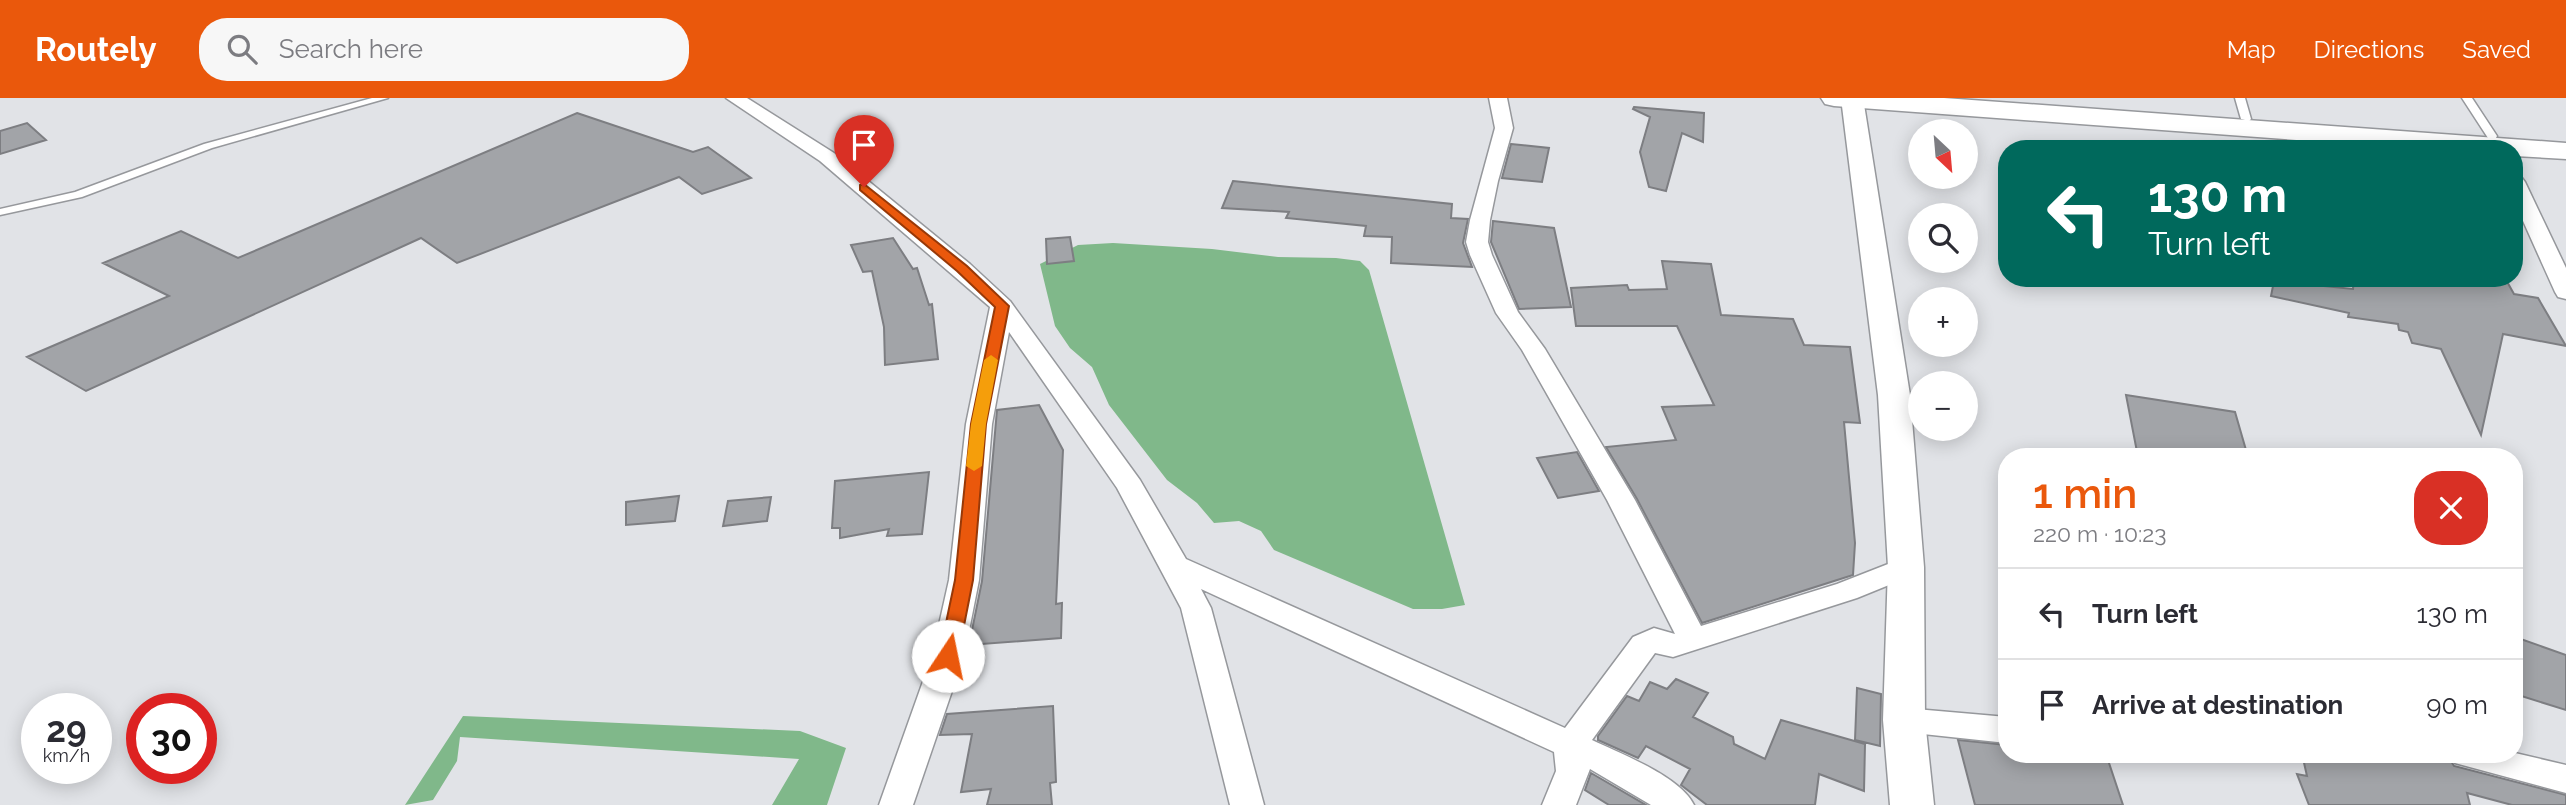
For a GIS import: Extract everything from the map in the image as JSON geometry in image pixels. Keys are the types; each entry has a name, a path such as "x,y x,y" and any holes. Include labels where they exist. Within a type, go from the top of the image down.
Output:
{"highway":[{"path":"1846,98 2439,140"},
{"path":"1962,98 2243,109 2467,140"},
{"path":"2523,143 2566,141"},
{"path":"2523,147 2566,151"}],"street":[{"path":"736,98 827,158 962,269 1002,306 1130,486 1196,608 1247,805"},
{"path":"1498,98 1504,128 1488,181 1476,242 1507,313 1533,349 1621,500 1692,638"},
{"path":"1846,98 1894,395 1906,567 1904,720 1912,805"},
{"path":"2523,199 2566,292"},
{"path":"896,805 948,656 964,580 979,424 1002,306"},
{"path":"1175,566 1419,674 1657,789 1677,805"},
{"path":"1559,805 1573,771 1570,746 1644,645 1654,639 1673,646 1847,591 1906,567"},
{"path":"1904,720 1998,729"},
{"path":"2503,763 2566,779"}],"lane":[{"path":"0,212 78,195 208,146 383,98"},
{"path":"2466,98 2493,140"}],"green space":[{"path":"1113,243 1212,249 1278,257 1336,258 1360,261 1369,270 1465,605 1442,609 1413,609 1274,550 1261,531 1239,521 1214,523 1197,503 1167,480 1109,405 1092,367 1070,348 1055,326 1040,264 1078,245"},
{"path":"463,716 800,731 846,748 827,805 772,805 799,759 460,737 457,761 433,800 405,805"}],"building":[{"path":"1633,109 1704,113 1703,142 1682,133 1666,191 1649,187 1640,152 1650,117"},
{"path":"577,113 693,152 708,147 751,178 702,194 679,177 457,263 421,238 86,391 27,357 169,296 103,263 181,231 238,258"},
{"path":"27,123 46,140 0,154 0,131"},
{"path":"1511,144 1549,148 1542,182 1502,178"},
{"path":"1233,181 1452,204 1451,218 1468,219 1463,243 1472,267 1391,263 1392,237 1364,236 1366,226 1286,218 1289,212 1222,208"},
{"path":"1493,221 1554,228 1571,307 1519,309 1491,242"},
{"path":"1070,237 1074,261 1047,264 1046,239"},
{"path":"893,238 913,269 917,268 929,305 932,304 938,359 885,365 884,327 872,271 863,272 851,245"},
{"path":"1662,261 1711,264 1721,315 1793,319 1804,345 1850,347 1860,423 1844,422 1855,543 1853,575 1702,623 1637,499 1606,447 1676,440 1662,407 1714,405 1677,326 1576,326 1571,288 1627,285 1629,290 1667,289"},
{"path":"2273,287 2510,287 2514,294 2538,298 2566,346 2503,334 2481,435 2441,349 2412,343 2408,332 2399,330 2398,324 2348,317 2349,313 2271,296"},
{"path":"2126,395 2235,412 2245,448 2136,448"},
{"path":"1039,405 1063,450 1056,604 1062,603 1061,638 969,645 982,581 997,410"},
{"path":"1577,452 1599,491 1558,498 1537,458"},
{"path":"929,472 922,534 887,536 889,529 840,538 840,528 832,528 835,481"},
{"path":"679,496 675,521 626,525 626,502"},
{"path":"771,497 767,521 723,526 728,501"},
{"path":"2523,640 2566,655 2566,710 2523,697"},
{"path":"1676,679 1708,693 1693,717 1733,737 1734,744 1765,759 1781,720 1865,744 1864,791 1819,774 1815,805 1707,805 1681,785 1690,769 1646,746 1638,758 1598,740 1598,736 1627,696 1639,701 1650,682 1667,689"},
{"path":"1857,688 1881,694 1880,746 1855,740"},
{"path":"1053,706 1056,782 1050,783 1052,805 987,805 991,789 961,792 972,734 940,735 947,714"},
{"path":"1958,740 1998,744 1998,763 2109,763 2123,805 1975,805"},
{"path":"2304,763 2452,763 2454,766 2566,795 2566,805 2512,805 2467,793 2470,805 2309,805 2297,774 2307,776"},
{"path":"1591,773 1646,805 1609,805 1585,790"}],"slow traffic":[{"path":"974,466 991,360"}],"route":[{"path":"864,187 1002,306 979,424 964,580 948,656"}]}
